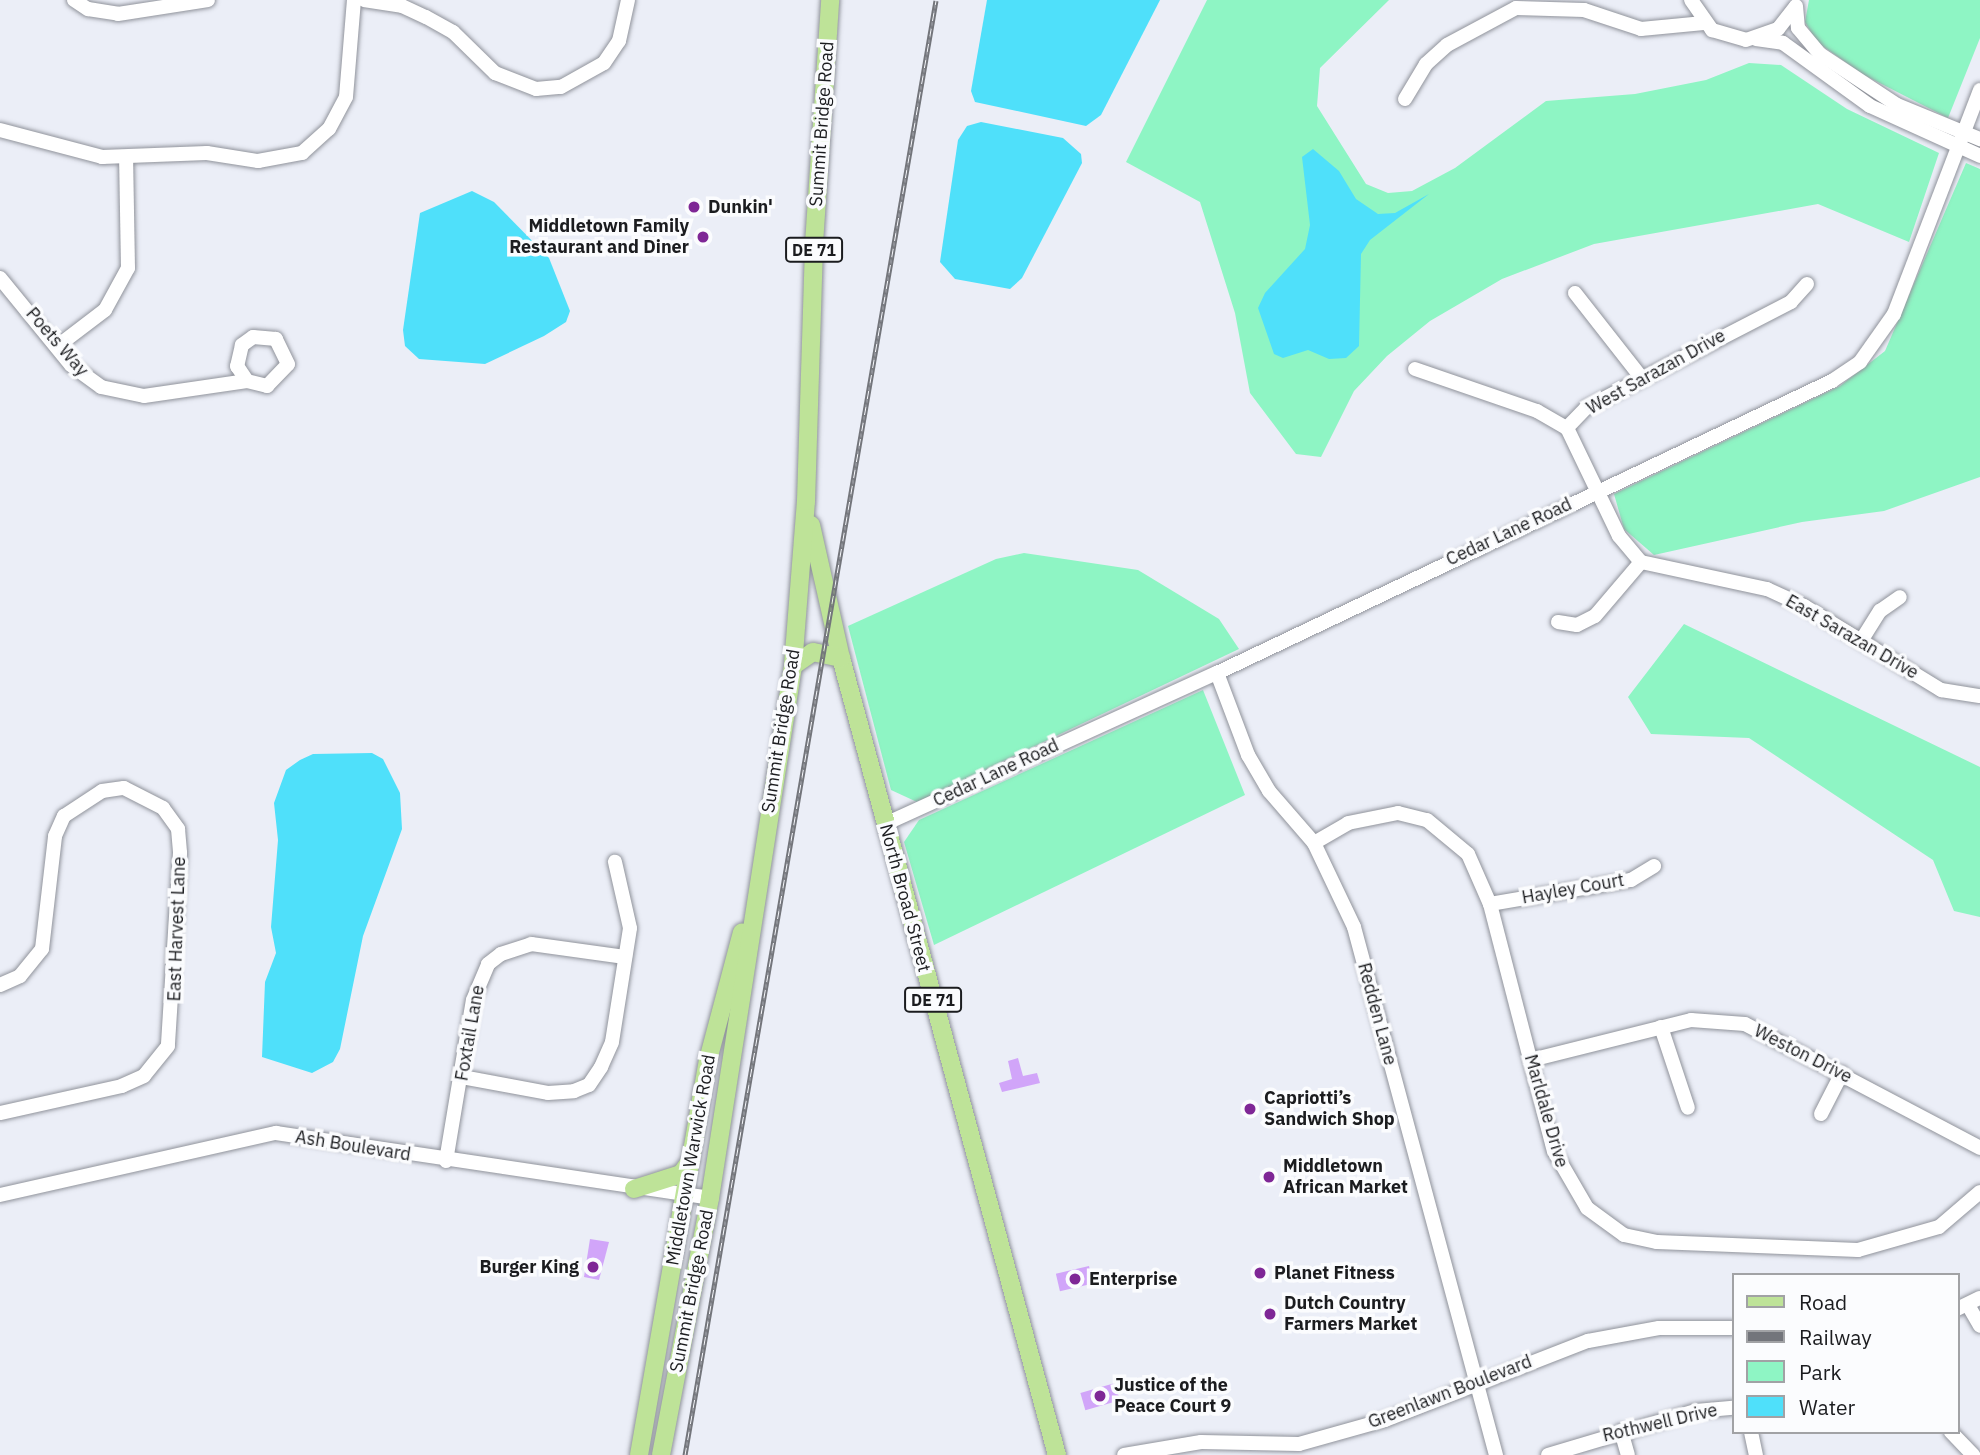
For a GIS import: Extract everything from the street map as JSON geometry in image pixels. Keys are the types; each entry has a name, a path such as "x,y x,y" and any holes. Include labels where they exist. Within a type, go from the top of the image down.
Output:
{"main road":[{"name":"Summit Bridge Road","path":"661,1455 710,1198 759,868 793,666 806,501 814,244 830,0"},
{"name":"North Broad Street","path":"806,501 839,652 1057,1455"},
{"path":"795,643 839,652"},
{"path":"793,666 813,652 839,652"},
{"name":"Middletown Warwick Road","path":"639,1455 708,1060 759,868"},
{"path":"634,1189 681,1174 691,1160"}],"street":[{"path":"74,0 88,9 118,14 208,0"},
{"path":"0,130 22,132 87,155 126,158 206,153 258,161 302,153 319,142 346,97 354,0"},
{"path":"364,0 402,6 426,17 453,32 495,73 536,89 561,87 604,64 620,41 628,0"},
{"path":"1676,23 1691,1 1704,23 1726,37 1783,43 1870,106 1980,156"},
{"path":"1756,39 1778,29 1797,3"},
{"path":"1797,3 1798,28 1821,54 1897,105 1980,139"},
{"path":"1405,99 1426,64 1447,45 1516,4 1584,10 1641,29 1676,23 1704,23"},
{"name":"Cedar Lane Road","path":"885,824 1217,673 1832,381 1860,362 1894,314 1980,90"},
{"path":"59,345 105,310 128,268 126,158"},
{"name":"Poets Way","path":"0,278 84,377 121,394 223,388 247,381"},
{"name":"West Sarazan Drive","path":"1567,428 1586,408 1640,376 1791,302 1807,284"},
{"path":"1575,293 1640,376"},
{"path":"1415,369 1537,411 1567,428 1619,537 1641,562 1595,616 1577,625 1558,622"},
{"name":"East Sarazan Drive","path":"1641,562 1767,589 1861,641 1941,690 1980,696"},
{"path":"1861,641 1880,611 1900,597"},
{"name":"Redden Lane","path":"1217,673 1248,755 1269,791 1314,843 1354,927 1474,1383 1496,1455"},
{"name":"East Harvest Lane","path":"0,985 20,976 42,949 55,836 64,816 102,791 124,789 163,808 178,829 180,853 168,1046 144,1076 122,1086 0,1113"},
{"name":"Marldale Drive","path":"1314,843 1370,816 1398,813 1427,820 1468,854 1490,904 1554,1151 1567,1180 1600,1222 1624,1235 1657,1242 1858,1250 1939,1227 1980,1192"},
{"path":"462,1077 548,1093 589,1085 612,1042 625,957 627,901 615,862"},
{"name":"Hayley Court","path":"1490,904 1631,880 1654,866"},
{"name":"Foxtail Lane","path":"446,1161 480,976 501,954 531,944 625,957"},
{"name":"Weston Drive","path":"1531,1060 1691,1020 1745,1024 1980,1148"},
{"path":"1661,1027 1688,1108"},
{"path":"1821,1114 1842,1073"},
{"name":"Ash Boulevard","path":"0,1195 257,1135 710,1198"},
{"path":"1968,1304 1980,1326"},
{"name":"Greenlawn Boulevard","path":"1124,1455 1200,1442 1299,1444 1385,1420 1474,1383 1612,1335 1731,1328"},
{"name":"Rothwell Drive","path":"1548,1455 1696,1410 1731,1408"},
{"path":"1621,1431 1628,1455"},
{"path":"1751,1434 1756,1455"},
{"path":"1953,1434 1973,1455"}],"green space":[{"path":"1207,0 1389,0 1320,68 1317,106 1366,184 1388,193 1412,191 1455,168 1546,101 1635,94 1706,80 1749,63 1781,65 1847,109 1939,153 1909,242 1818,204 1594,244 1502,279 1430,321 1387,356 1354,391 1321,457 1296,454 1250,393 1235,313 1200,202 1126,162"},
{"path":"1809,0 1980,0 1980,38 1948,118 1864,75 1817,42 1805,22"},
{"path":"1966,163 1980,169 1980,477 1884,511 1802,522 1654,555 1624,529 1614,494 1840,386 1885,351"},
{"path":"1024,553 1138,570 1219,619 1239,649 917,802 891,790 848,626 996,559"},
{"path":"1684,624 1980,767 1980,917 1954,911 1933,860 1749,738 1651,734 1628,697"},
{"path":"1203,690 1245,795 934,945 904,842 919,820"}],"water":[{"path":"987,0 1160,0 1101,115 1086,126 975,102 971,91"},
{"path":"981,122 1063,138 1081,154 1082,163 1022,278 1010,289 955,279 940,262 958,140 967,126"},
{"path":"1313,149 1339,171 1356,199 1378,214 1395,213 1429,194 1370,240 1361,254 1359,346 1346,358 1329,359 1308,350 1283,358 1274,354 1258,308 1265,293 1305,249 1310,225 1302,157"},
{"path":"472,191 494,202 549,258 570,311 566,322 544,336 485,364 419,359 405,346 403,330 420,213"},
{"path":"372,753 383,759 400,793 402,829 363,936 340,1049 333,1062 312,1073 262,1057 265,982 276,953 271,927 278,840 274,803 286,770 300,760 313,754"}],"building":[{"path":"1018,1058 1023,1076 1037,1073 1040,1083 1002,1092 999,1083 1012,1079 1008,1061"},
{"name":"Burger King","path":"590,1239 609,1242 599,1280 584,1277"},
{"name":"Enterprise","path":"1089,1266 1093,1284 1060,1291 1056,1274"},
{"name":"Justice of the Peace Court 9","path":"1115,1383 1120,1400 1085,1410 1080,1393"}],"railway":[{"path":"685,1455 936,0"}],"place":[{"name":"Dunkin'","path":"694,207"},
{"name":"Middletown Family Restaurant and Diner","path":"703,237"},
{"name":"Capriotti’s Sandwich Shop","path":"1250,1109"},
{"name":"Middletown African Market","path":"1269,1177"},
{"name":"Burger King","path":"593,1267"},
{"name":"Planet Fitness","path":"1260,1273"},
{"name":"Enterprise","path":"1075,1279"},
{"name":"Dutch Country Farmers Market","path":"1270,1314"},
{"name":"Justice of the Peace Court 9","path":"1100,1396"}]}
